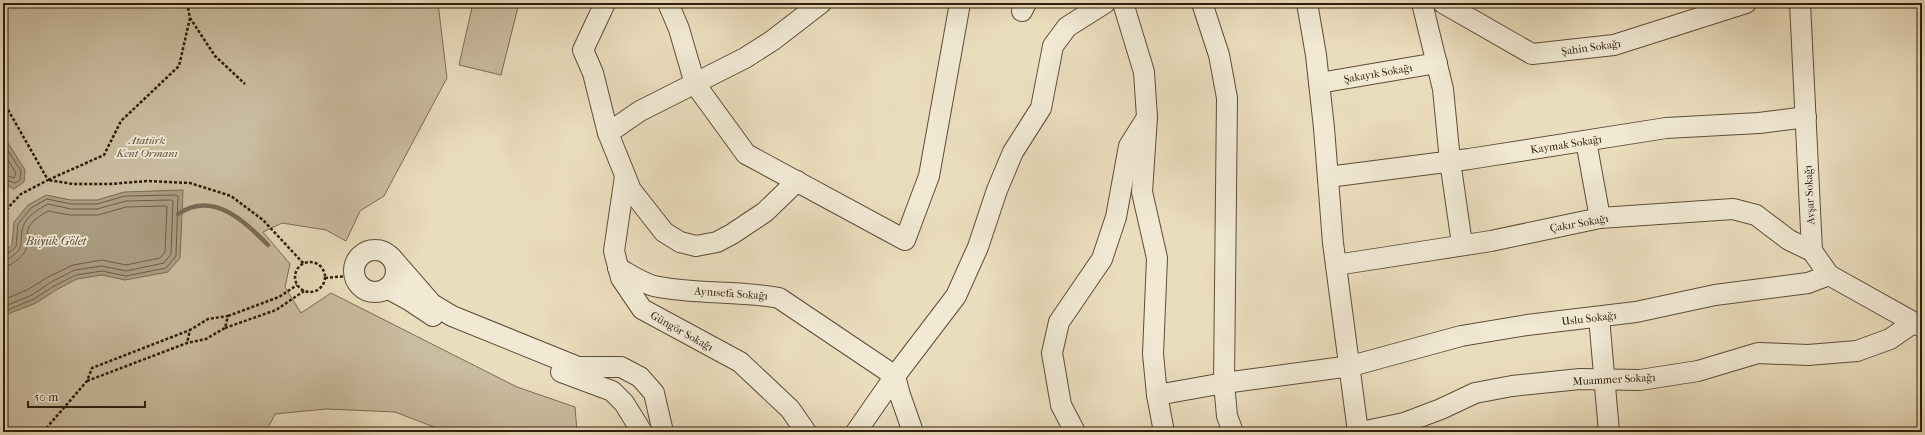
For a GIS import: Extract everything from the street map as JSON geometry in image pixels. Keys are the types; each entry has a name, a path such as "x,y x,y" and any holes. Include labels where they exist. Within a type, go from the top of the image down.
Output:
{"street":[{"path":"604,3 583,50 593,72 608,133 631,190 664,232 680,242 696,246 717,242 765,212 797,181"},
{"path":"668,3 679,29 695,84 746,154 905,240 929,176 960,3"},
{"path":"608,133 640,111 739,62 767,44 821,3"},
{"path":"856,432 956,296 978,248 997,190 1013,152 1041,108 1053,46 1067,27 1105,3"},
{"path":"1123,3 1144,72 1147,118 1142,192 1157,258 1153,354 1157,395 1164,432"},
{"path":"1202,3 1219,55 1228,98 1224,383 1227,416 1233,432"},
{"path":"1307,3 1319,83 1336,265 1360,432"},
{"path":"1422,3 1443,89 1450,162 1462,244"},
{"name":"Şahin Sokağı","path":"1443,3 1532,54 1614,45 1746,3"},
{"name":"Avşar Sokağı","path":"1800,3 1812,251"},
{"name":"Şakayık Sokağı","path":"1319,83 1437,63"},
{"name":"Kaymak Sokağı","path":"1328,177 1450,162 1666,128 1759,123 1806,117"},
{"path":"1075,432 1061,406 1052,353 1059,322 1102,259 1116,217 1129,146 1147,118"},
{"path":"1586,141 1600,218"},
{"name":"Güngör Sokağı","path":"625,176 614,251 621,278 642,309 740,362 790,409 806,432"},
{"name":"Çakır Sokağı","path":"1336,265 1462,244 1491,241 1600,218 1733,209 1756,215 1789,240 1812,251"},
{"path":"391,257 396,270 395,278 387,288 374,292 368,291 358,283 354,270 359,257 371,250 386,252 391,257 432,304 452,316 578,367 621,367 640,377 654,393 663,432"},
{"path":"1812,251 1828,275 1917,325"},
{"name":"Aynısefa Sokağı","path":"618,268 653,286 705,292 757,294 779,298 896,376"},
{"name":"Uslu Sokağı","path":"1157,395 1224,383 1351,366 1461,336 1636,312 1715,296 1808,283 1828,275"},
{"path":"387,288 409,300 452,329 612,391 624,403 642,432"},
{"path":"1599,316 1609,432"},
{"name":"Muammer Sokağı","path":"1360,432 1404,423 1441,409 1475,393 1535,384 1580,380 1640,380 1698,371 1758,353 1808,355 1857,351 1890,339 1917,325"},
{"path":"896,376 900,395 913,432"}],"path":[{"path":"187,3 190,18 215,56 245,84"},
{"path":"3,213 21,194 104,155 121,121 179,66 190,18"},
{"path":"3,101 48,180"},
{"path":"48,180 73,184 110,184 146,181 190,183 231,196 263,220 304,264"},
{"path":"314,263 322,268 325,278 322,287 318,290 309,292 304,291 297,285 295,275 304,264 314,263"},
{"path":"325,278 347,276"},
{"path":"43,432 87,381 92,368 190,330 208,319 228,316 279,297 297,285"},
{"path":"87,381 187,342 206,339 225,328 276,310 304,291"},
{"path":"225,328 228,316"},
{"path":"187,342 190,330"}],"green space":[{"name":"Atatürk Kent Ormanı","path":"3,3 438,3 447,78 384,196 360,211 346,241 326,230 282,223 263,232 290,264 285,287 301,313 331,293 517,387 575,407 577,432 447,432 395,412 326,409 275,414 266,432 3,432"},
{"path":"473,3 498,3 518,7 501,75 459,65"}],"water":[{"path":"3,135 25,170 24,182 14,189 3,183"},
{"name":"Büyük Gölet","path":"183,190 180,258 168,272 125,280 102,275 77,279 36,303 3,316 3,252 12,245 14,222 28,205 46,195 71,200 97,200 124,192"}],"waterway":[{"path":"178,214 191,207 203,205 216,207 238,218 268,245"}]}
